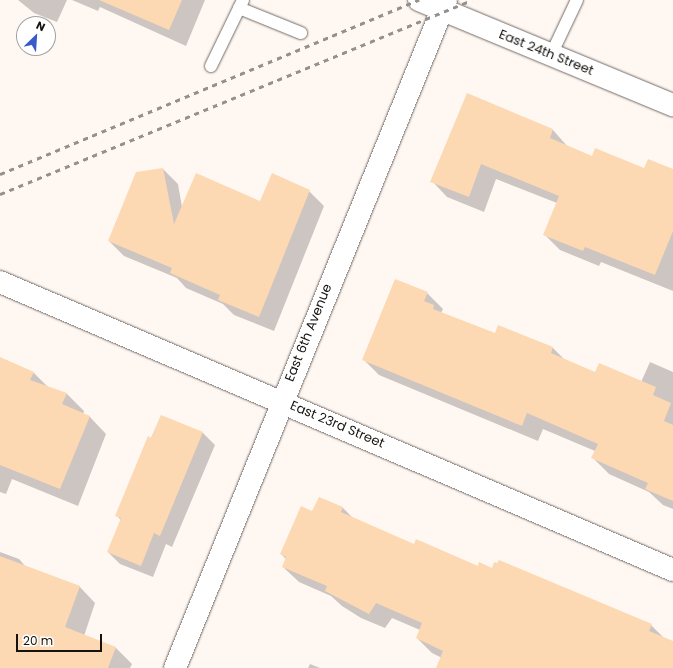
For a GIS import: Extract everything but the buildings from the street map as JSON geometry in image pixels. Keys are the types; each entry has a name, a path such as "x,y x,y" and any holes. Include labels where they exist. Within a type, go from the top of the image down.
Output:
{"street":[{"name":"East 24th Street","path":"420,0 444,5 551,55 673,105"},
{"name":"East 6th Avenue","path":"175,668 282,401 444,5"},
{"name":"East 23rd Street","path":"0,282 282,401 673,570"}],"lane":[{"path":"551,55 577,0"},
{"path":"211,66 241,4 301,33"}],"railway":[{"path":"0,174 419,0"},
{"path":"0,194 472,0"}]}
